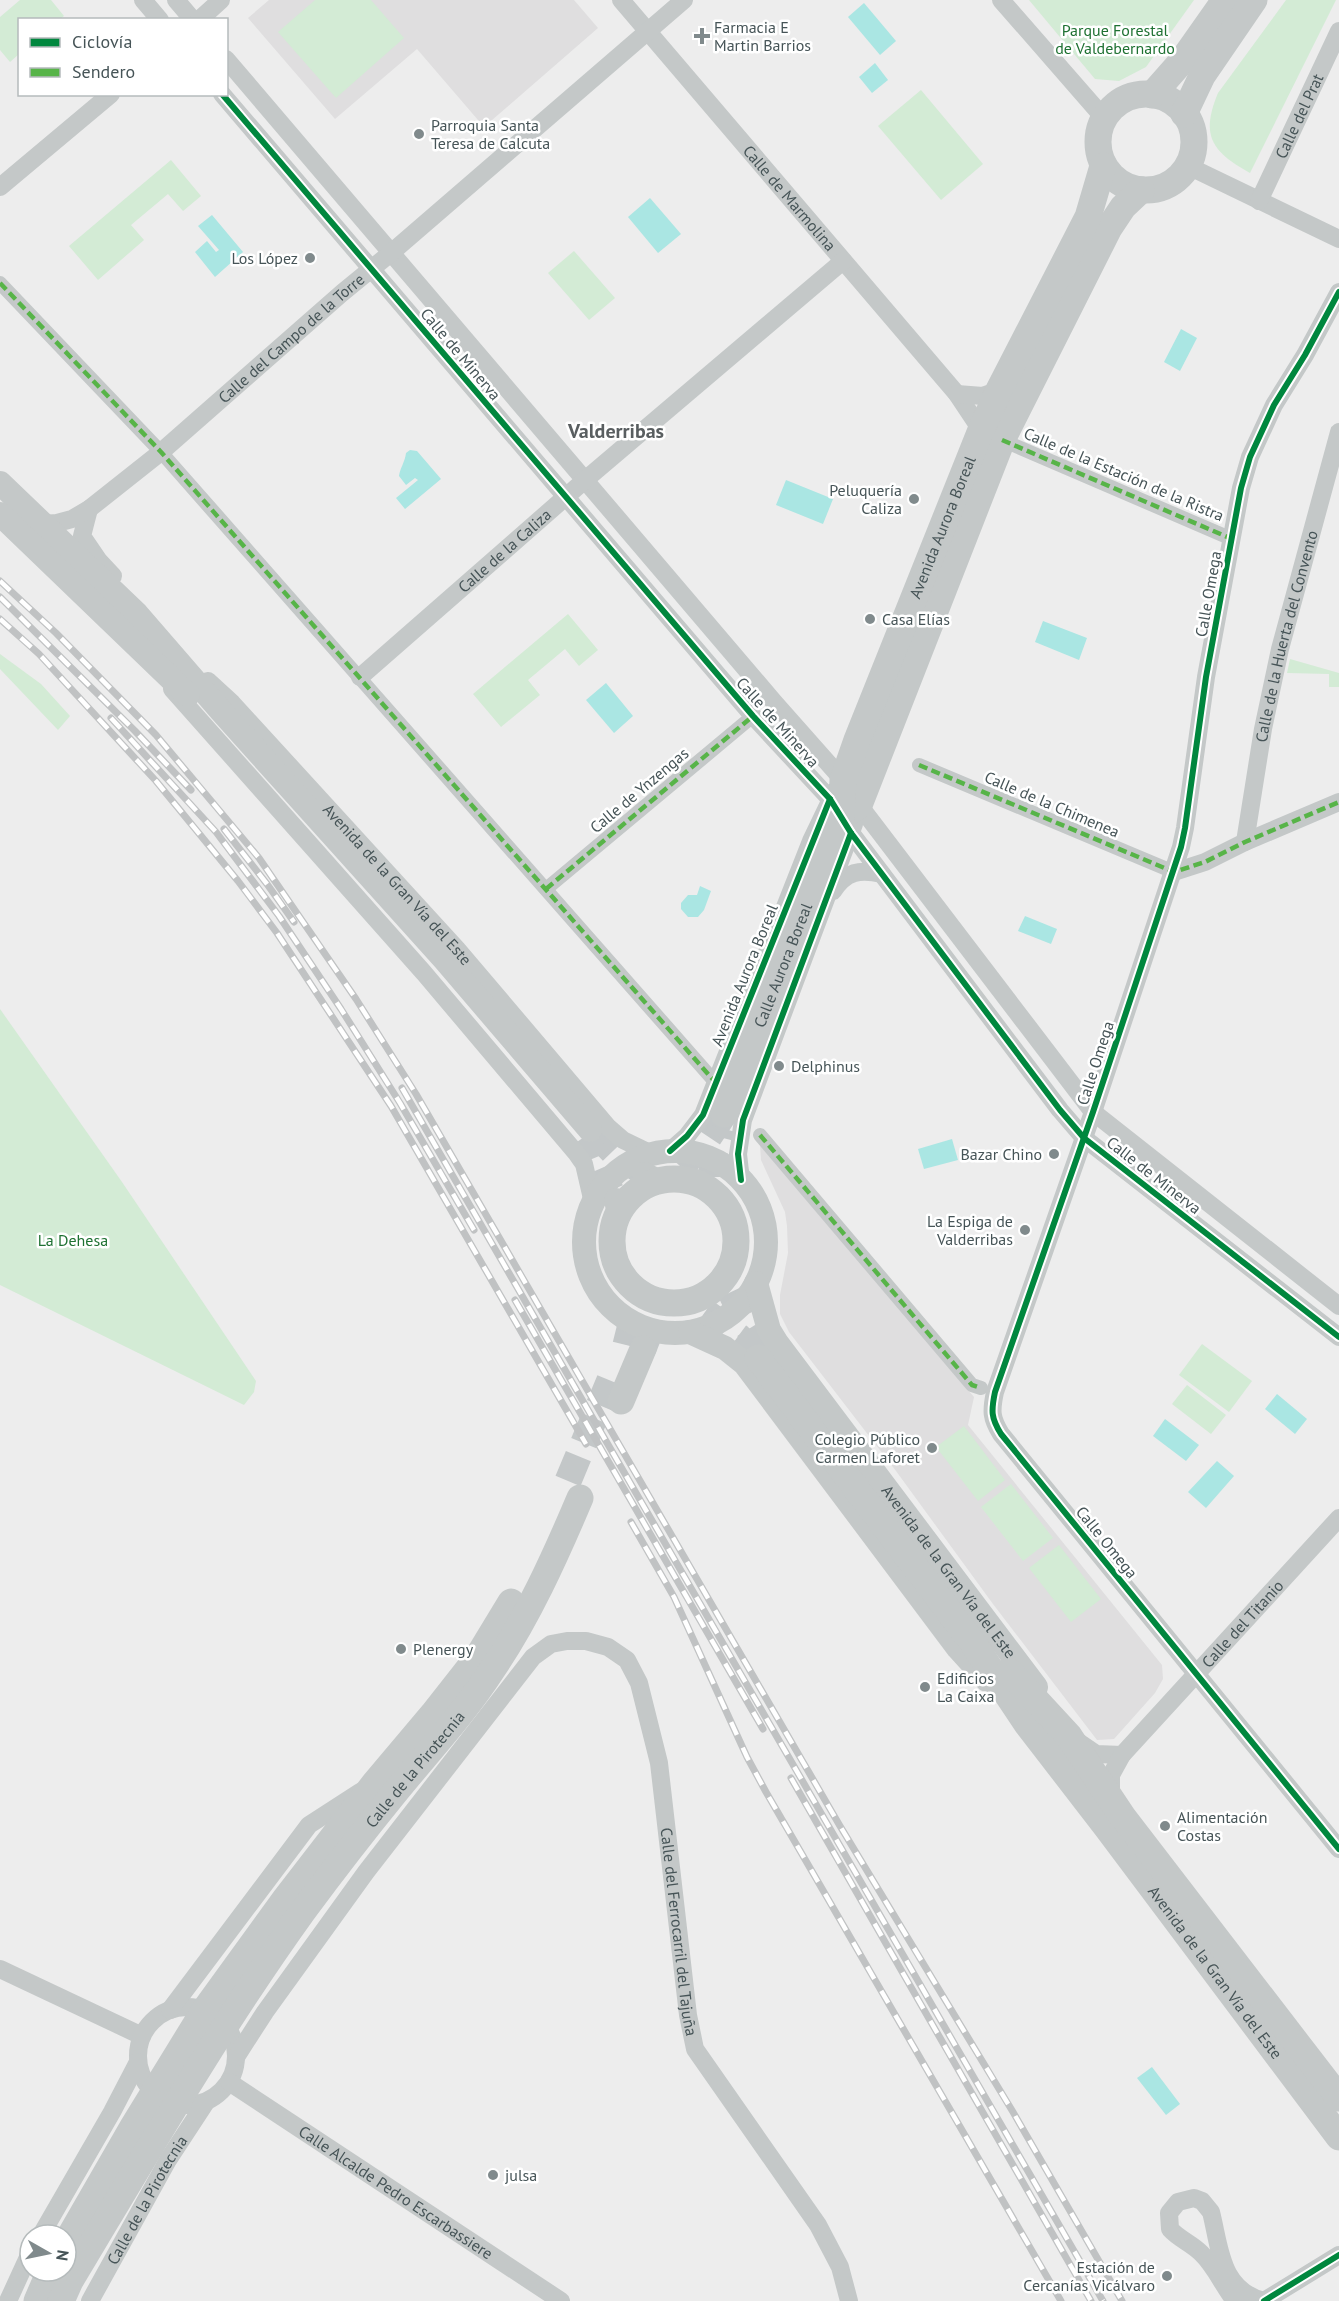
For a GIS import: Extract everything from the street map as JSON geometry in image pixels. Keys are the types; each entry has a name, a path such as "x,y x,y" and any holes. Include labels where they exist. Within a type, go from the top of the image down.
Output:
{"main road":[{"path":"1152,95 1182,61 1225,0"},
{"path":"1184,114 1202,76 1254,0"},
{"path":"1141,94 1152,95 1165,98 1184,114 1193,134 1192,156 1188,166 1173,182 1152,190 1141,190 1119,183 1103,166 1098,142 1099,130 1104,118 1120,102 1141,94"},
{"name":"Avenida Aurora Boreal","path":"992,435 999,390 1088,217 1103,166"},
{"name":"Avenida Aurora Boreal","path":"845,807 992,435 1109,228 1123,207 1141,190"},
{"name":"Calle Aurora Boreal","path":"724,1114 845,807"},
{"path":"662,1168 684,1180 715,1187 730,1216 735,1232 734,1257 738,1282 668,1309 621,1272 614,1254 609,1206 626,1203 662,1168"},
{"path":"616,1391 634,1347"},
{"name":"Avenida de la Gran Vía del Este","path":"1339,2098 1111,1800 1069,1736 1025,1691 988,1646 761,1356 975,1646 1027,1724 1339,2138"},
{"name":"Calle de la Pirotecnia","path":"78,2226 165,2099 286,1898 374,1784 477,1658 574,1490 550,1568 492,1670 449,1728 214,2018"},
{"name":"Calle de la Pirotecnia","path":"61,2301 165,2099"},
{"path":"37,2301 45,2283"}],"street":[{"path":"143,0 157,18"},
{"path":"176,0 191,18"},
{"path":"201,18 221,0"},
{"name":"Calle de Marmolina","path":"621,0 992,435"},
{"name":"Calle del Campo de la Torre","path":"41,524 72,519 89,509 161,452 684,0"},
{"path":"1001,0 1104,118"},
{"name":"Calle del Prat","path":"1259,201 1339,31"},
{"name":"Calle de Minerva","path":"228,61 585,480 845,807 1093,1112 1339,1306"},
{"path":"0,187 109,96"},
{"name":"Calle de Minerva","path":"224,96 753,716 845,807 882,874 1060,1110 1084,1138 1339,1337"},
{"path":"1188,166 1339,239"},
{"name":"Calle de la Caliza","path":"360,677 585,480 843,261"},
{"path":"0,283 161,452 716,1083"},
{"name":"Calle Omega","path":"1336,1840 1001,1434 993,1421 992,1407 995,1392 1174,872 1185,828 1206,677 1241,488 1250,457 1274,405 1305,355 1339,292"},
{"path":"957,394 983,396 999,390"},
{"name":"Calle de la Huerta del Convento","path":"1245,842 1263,729 1280,649 1339,432"},
{"name":"Calle de la Estación de la Ristra","path":"992,435 1232,539"},
{"name":"Avenida de la Gran Vía del Este","path":"0,483 41,524 129,621 213,720 378,896 587,1133"},
{"path":"89,509 82,536 99,561 145,609 155,631"},
{"name":"Avenida de la Gran Vía del Este","path":"0,514 129,621 206,728 518,1082 577,1154 609,1206"},
{"name":"Avenida de la Gran Vía del Este","path":"129,621 155,631 232,704 449,940 534,1037 608,1128 662,1168"},
{"name":"Calle de Ynzengas","path":"546,889 753,716"},
{"name":"Calle de la Chimenea","path":"919,765 1174,872"},
{"path":"1174,872 1205,862 1245,842 1339,802"},
{"name":"Avenida Aurora Boreal","path":"741,1180 738,1154 743,1120 824,905 845,807"},
{"name":"Avenida Aurora Boreal","path":"662,1168 703,1115 845,807"},
{"path":"824,905 840,881 854,872 865,870 882,874"},
{"path":"760,1135 972,1385 981,1388"},
{"path":"662,1168 690,1152 708,1158 726,1167 741,1180 754,1199 765,1232 764,1255 738,1282"},
{"path":"609,1206 587,1220 584,1244 590,1273 600,1293 623,1317 644,1328 667,1333 668,1309"},
{"name":"Avenida de la Gran Vía del Este","path":"738,1282 777,1343 1050,1704 1069,1736"},
{"name":"Avenida de la Gran Vía del Este","path":"668,1309 745,1364 958,1648 1027,1724"},
{"name":"Calle del Titanio","path":"1111,1800 1111,1775 1122,1755 1339,1518"},
{"name":"Calle del Ferrocarril del Tajuña","path":"512,1682 533,1657 550,1644 586,1641 608,1647 627,1660 639,1683 659,1763 688,2015 695,2049 818,2225 840,2266 849,2301"},
{"name":"Calle de la Pirotecnia","path":"90,2301 174,2150 206,2102 219,2094 229,2082 236,2057 265,2012 360,1881 512,1682"},
{"path":"1069,1736 1096,1754 1122,1755"},
{"name":"Calle de la Pirotecnia","path":"142,2036 154,2020 170,2010 309,1825 374,1784"},
{"path":"0,1969 142,2036 138,2062 143,2079 165,2099 192,2106 206,2102"},
{"path":"170,2010 188,2007 214,2018 233,2040 236,2057"},
{"path":"48,2223 138,2062"},
{"name":"Calle Alcalde Pedro Escarbassiere","path":"229,2082 561,2301"},
{"path":"1235,2301 1207,2259 1190,2244 1178,2238 1170,2229 1169,2213 1178,2202 1194,2198 1208,2206 1221,2259 1228,2275 1242,2291 1252,2298 1264,2301 1339,2255"},
{"path":"8,2301 18,2279"}],"shaded area":[{"path":"269,0 574,0 598,28 484,127 417,49 335,119 248,18"},
{"name":"Colegio Público Carmen Laforet","path":"760,1145 974,1397 968,1425 1162,1665 1163,1679 1155,1693 1114,1739 1097,1740 789,1332 780,1314 780,1295 788,1253 785,1212 761,1160"}],"green space":[{"path":"20,0 51,0 64,16 61,18 18,18 18,55 10,62 0,50 0,17"},
{"path":"315,0 371,0 404,38 336,98 278,32"},
{"name":"Parque Forestal de Valdebernardo","path":"1029,0 1194,0 1146,67 1119,81 1095,79"},
{"path":"1286,0 1336,0 1250,173 1226,158 1218,150 1210,132 1210,121 1218,93"},
{"path":"921,90 983,164 941,200 878,126"},
{"path":"171,160 201,196 183,211 168,194 131,225 144,240 98,280 69,246"},
{"path":"574,251 615,298 589,320 548,273"},
{"path":"568,614 598,650 579,666 565,649 528,680 540,695 501,727 473,694"},
{"path":"0,654 41,684 70,716 58,730 0,669"},
{"path":"1290,659 1339,673 1339,687 1329,687 1329,674 1287,673"},
{"name":"La Dehesa","path":"0,1009 122,1182 256,1381 254,1392 244,1405 0,1285"},
{"path":"1202,1344 1252,1381 1229,1412 1179,1375"},
{"path":"1187,1385 1226,1415 1211,1434 1172,1404"},
{"path":"964,1426 1005,1480 978,1501 936,1447"},
{"path":"1011,1484 1053,1538 1023,1561 981,1507"},
{"path":"1059,1545 1101,1599 1071,1622 1029,1568"}],"water":[{"path":"864,3 896,41 880,55 848,17"},
{"path":"875,63 888,80 872,93 859,77"},
{"path":"650,198 681,234 658,253 628,217"},
{"path":"212,215 243,252 215,277 195,252 207,241 216,252 219,250 198,226"},
{"path":"1181,329 1197,338 1180,371 1164,362"},
{"path":"410,450 417,451 441,479 405,509 396,498 418,480 415,478 406,485 399,476 406,453"},
{"path":"786,480 833,499 823,524 776,505"},
{"path":"1043,621 1087,638 1079,660 1035,642"},
{"path":"606,683 633,716 614,733 586,700"},
{"path":"700,886 711,891 704,910 698,917 688,917 681,909 681,903 688,895 697,895"},
{"path":"1025,916 1057,929 1051,944 1018,931"},
{"path":"952,1139 958,1160 924,1169 918,1149"},
{"path":"1277,1394 1307,1419 1295,1434 1265,1409"},
{"path":"1165,1419 1199,1445 1186,1461 1153,1436"},
{"path":"1217,1461 1234,1476 1206,1508 1188,1492"},
{"path":"1152,2067 1180,2104 1166,2115 1137,2078"}],"tunnel":[{"path":"681,1167 706,1141 724,1114"},
{"path":"712,1177 712,1162 721,1128"},
{"path":"595,1135 616,1157 644,1174"},
{"path":"584,1137 597,1155 616,1200"},
{"path":"731,1292 747,1326 765,1355"},
{"path":"626,1345 635,1309"},
{"path":"705,1312 739,1337 753,1351"},
{"path":"643,1349 655,1318"},
{"path":"568,1481 610,1380"}],"railway":[{"path":"0,581 56,633 156,735 259,858 356,999 416,1094 840,1826 1013,2112 1122,2301"},
{"path":"0,597 191,790"},
{"path":"0,619 39,654 156,781 238,881 277,933 391,1106 586,1444"},
{"path":"111,718 216,832 279,916 400,1103 474,1230"},
{"path":"224,829 294,922"},
{"path":"402,1088 1103,2301"},
{"path":"515,1300 763,1729"},
{"path":"631,1522 674,1597 747,1757 766,1792 1061,2301"},
{"path":"791,1778 1091,2301"}],"marked path":[{"path":"0,283 161,452 716,1083"},
{"path":"1002,440 1232,539"},
{"path":"546,889 753,716"},
{"path":"919,765 1174,872 1205,862 1245,842 1339,802"},
{"path":"760,1135 972,1385 981,1388"}],"cycle path":[{"path":"224,96 753,716 830,799 851,833 1060,1110 1084,1138 1339,1337"},
{"path":"1339,292 1305,355 1274,405 1250,457 1241,488 1206,677 1181,847 1093,1112 995,1392 993,1409 995,1423 1001,1434 1339,1849"},
{"path":"670,1151 687,1136 703,1115 830,799"},
{"path":"741,1180 738,1154 743,1120 851,833"},
{"path":"1264,2301 1339,2255"}],"place":[{"name":"Farmacia E Martin Barrios","path":"702,36"},
{"name":"Parroquia Santa Teresa de Calcuta","path":"419,134"},
{"name":"Los López","path":"310,258"},
{"name":"Peluquería Caliza","path":"914,499"},
{"name":"Casa Elías","path":"870,619"},
{"name":"Delphinus","path":"779,1066"},
{"name":"Bazar Chino","path":"1054,1154"},
{"name":"La Espiga de Valderribas","path":"1025,1230"},
{"name":"Colegio Público Carmen Laforet","path":"932,1448"},
{"name":"Plenergy","path":"401,1649"},
{"name":"Edificios La Caixa","path":"925,1687"},
{"name":"Alimentación Costas","path":"1165,1826"},
{"name":"julsa","path":"493,2175"},
{"name":"Estación de Cercanías Vicálvaro","path":"1167,2276"}],"district":[{"name":"Valderribas","path":"616,431"}]}
